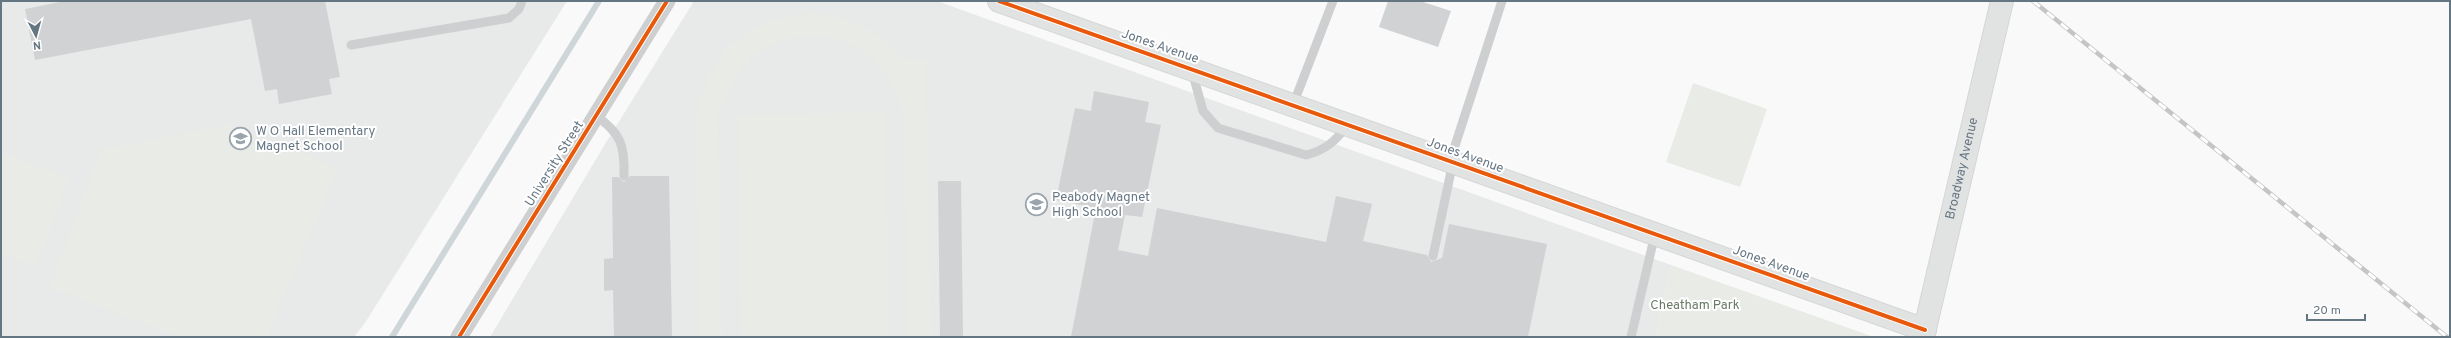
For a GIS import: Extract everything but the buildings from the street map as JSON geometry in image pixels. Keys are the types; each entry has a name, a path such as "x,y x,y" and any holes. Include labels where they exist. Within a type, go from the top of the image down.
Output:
{"street":[{"name":"University Street","path":"459,337 667,1"},
{"name":"Jones Avenue","path":"999,1 1655,234 1924,333"},
{"name":"Broadway Avenue","path":"1924,333 2002,1"}],"lane":[{"path":"350,45 509,18 519,9 522,1"},
{"path":"1293,105 1333,1"},
{"path":"1433,256 1452,162 1502,1"},
{"path":"1192,69 1203,111 1218,128 1306,155 1320,151 1331,145 1348,125"},
{"path":"596,116 611,126 618,136 623,149 624,176"},
{"path":"1631,337 1655,234"}],"shaded area":[{"name":"W O Hall Elementary Magnet School","path":"1,1 567,1 365,323 354,337 1,337"},
{"name":"Peabody Magnet High School","path":"694,1 937,1 1671,265 1656,337 490,337 605,144"}],"green space":[{"path":"816,13 842,19 864,27 885,40 904,59 926,59 931,337 907,337 904,114 898,95 888,78 876,63 862,51 846,42 828,37 808,35 777,42 754,55 738,72 723,101 718,117 722,337 699,337 697,193 694,142 701,98 709,76 720,58 734,43 751,31 770,22 792,16"},
{"path":"1693,83 1767,109 1740,187 1666,162"},
{"path":"885,112 889,337 742,337 737,115"},
{"path":"232,124 338,169 266,337 179,337 50,287 101,150"},
{"path":"1,153 69,178 36,266 1,253"},
{"name":"Cheatham Park","path":"1671,265 1874,337 1656,337"}],"waterway":[{"path":"392,337 599,1"}],"railway":[{"path":"2033,1 2447,337"}],"cycle path":[{"path":"459,337 667,1"},
{"path":"999,1 1925,330"}],"place":[{"name":"W O Hall Elementary Magnet School","path":"241,139"},
{"name":"Peabody Magnet High School","path":"1036,205"}]}
